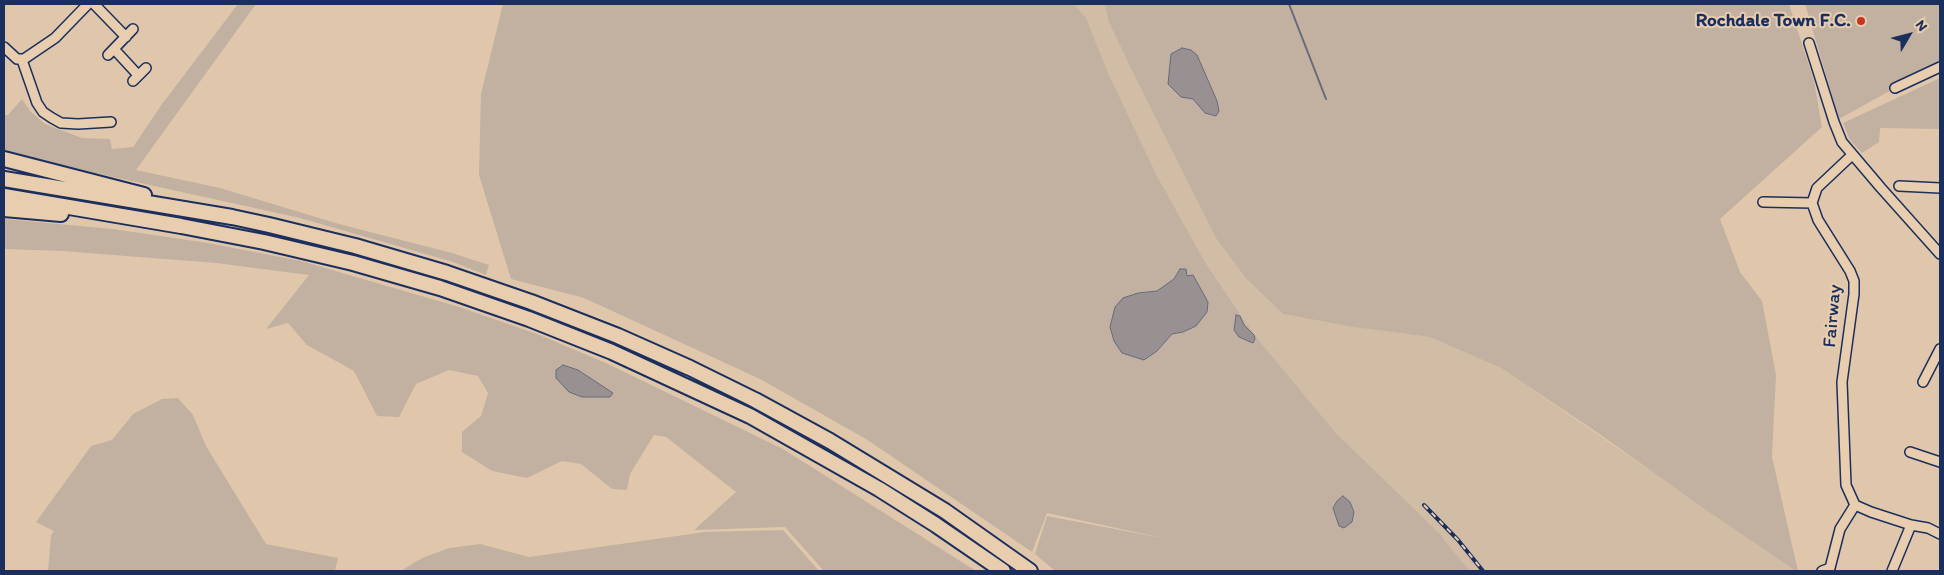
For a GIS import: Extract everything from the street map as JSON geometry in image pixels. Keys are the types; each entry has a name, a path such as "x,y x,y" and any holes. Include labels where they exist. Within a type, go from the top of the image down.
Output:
{"highway":[{"path":"4,159 355,246 447,273 531,302 618,336 756,400 830,441 945,511 1030,571"},
{"path":"4,180 232,217"},
{"path":"4,196 181,226 291,248 353,263 440,288 529,319 612,352 750,416 823,456 936,525 1002,571"},
{"path":"4,209 181,226"}],"street":[{"path":"4,47 14,58 22,60 55,38 88,4"},
{"path":"94,4 126,37"},
{"path":"133,29 111,52 136,78 146,68"},
{"path":"1809,43 1842,142 1940,254"},
{"path":"22,60 37,103 43,112 61,123 113,122"},
{"path":"1895,88 1940,67"},
{"path":"1763,202 1812,203 1817,188 1852,155"},
{"path":"1899,186 1940,188"},
{"name":"Fairway","path":"1812,203 1818,220 1850,271 1854,281 1854,294 1842,382 1846,485 1855,504"},
{"path":"1922,382 1940,349"},
{"path":"1910,452 1940,462"},
{"path":"1822,571 1830,568 1840,529 1855,504 1872,512 1911,525 1928,528 1940,534"},
{"path":"1892,571 1911,525"}],"shaded area":[{"path":"238,4 256,4 136,170 220,188 339,224 452,253 489,265 486,275 453,262 300,218 4,153 4,115 8,115 22,99 31,112 45,124 82,138 110,139 112,149 133,147 162,104"},
{"path":"503,4 1074,4 1086,18 1109,75 1157,176 1205,262 1246,323 1335,432 1439,533 1470,571 1055,571 1035,554 1047,516 1167,539 1047,513 1032,552 866,439 760,379 584,298 511,279 479,175 481,94","holes":["1180,269 1187,276 1183,332 1172,334 1157,351 1138,293 1157,291 1174,279"]},
{"path":"1074,4 1105,4 1108,20 1134,75 1216,238 1283,314 1353,327 1430,337 1501,368 1796,571 1470,571 1439,533 1335,432 1246,323 1205,262 1157,176 1109,75 1086,18"},
{"path":"1105,4 1789,4 1814,81 1822,127 1720,219 1740,272 1762,301 1776,375 1772,457 1798,571 1501,368 1430,337 1353,327 1283,314 1245,277 1216,238 1134,75 1108,20"},
{"path":"1805,4 1940,4 1940,63 1839,119"},
{"path":"1182,48 1191,50 1197,55 1217,101 1219,111 1216,116 1205,113 1193,99 1181,97 1168,84 1171,54"},
{"path":"1940,78 1940,129 1880,128 1879,142 1862,153 1850,140 1843,123"},
{"path":"4,219 113,229 208,243 301,261 456,306 537,334 606,363 783,449 976,571 824,571 785,527 694,530 736,492 666,437 654,435 630,474 627,490 612,489 581,464 562,461 527,478 492,471 462,452 462,432 481,416 488,393 478,376 449,370 416,384 399,417 377,416 354,371 307,345 288,323 266,329 309,275 216,263 62,251 4,249"},
{"path":"1180,269 1186,269 1187,276 1193,275 1208,302 1207,312 1196,326 1183,332 1172,334 1157,351 1144,360 1122,353 1114,341 1110,327 1115,307 1123,298 1138,293 1157,291 1174,279"},
{"path":"1236,315 1240,316 1244,325 1254,335 1253,343 1239,337 1234,330"},
{"path":"563,365 578,370 613,393 610,397 582,397 569,392 556,378 556,370"},
{"path":"178,398 193,415 206,446 266,544 338,558 335,571 48,571 51,535 54,531 36,522 91,446 112,440 133,414 162,399"},
{"path":"1343,496 1350,502 1354,512 1352,522 1344,528 1339,526 1333,508"},
{"path":"783,530 819,571 401,571 422,558 449,548 480,544 529,557 705,532"}],"waterway":[{"path":"1289,4 1326,99"}],"railway":[{"path":"1424,505 1458,540 1483,571"}],"place":[{"name":"Rochdale Town F.C.","path":"1861,21"}]}
